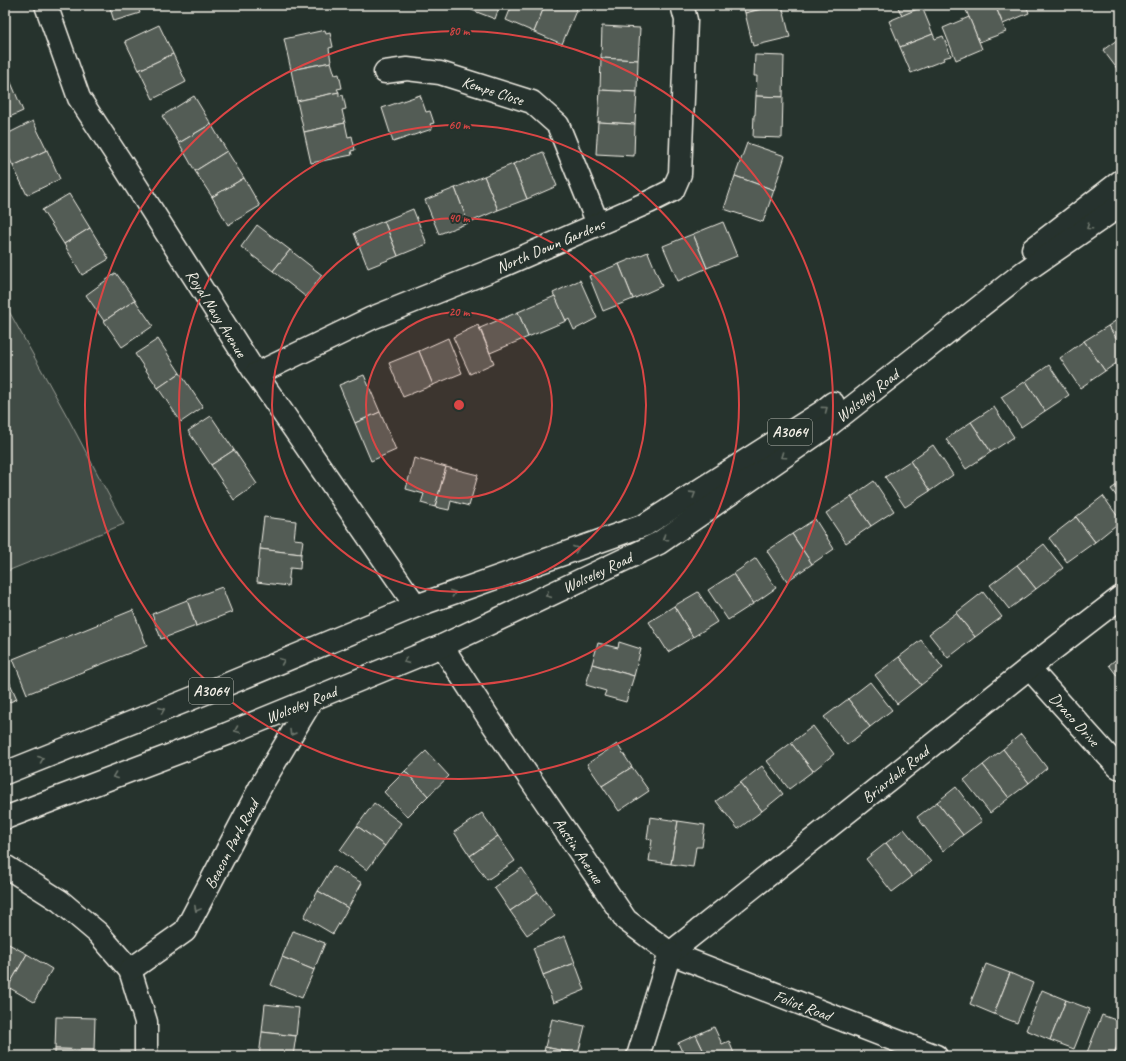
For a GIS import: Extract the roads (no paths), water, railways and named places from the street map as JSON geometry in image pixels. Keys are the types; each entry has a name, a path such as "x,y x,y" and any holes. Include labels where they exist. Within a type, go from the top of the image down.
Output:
{"street":[{"name":"Royal Navy Avenue","path":"46,5 79,98 128,172 256,374 416,606"},
{"name":"North Down Gardens","path":"256,374 372,318 502,266 673,190 680,174 686,20 682,5"},
{"name":"Kempe Close","path":"385,72 407,68 440,73 532,102 558,125 598,224"},
{"name":"Wolseley Road","path":"5,773 218,688 416,606 645,525 822,412 1121,181"},
{"name":"Wolseley Road","path":"5,818 227,734 442,646 659,543 828,426 1024,272 1121,205"},
{"name":"Briardale Road","path":"670,953 1029,668 1121,597"},
{"name":"Austin Avenue","path":"442,646 490,720 626,920 670,953"},
{"name":"Draco Drive","path":"1029,668 1118,767 1121,768"},
{"name":"Beacon Park Road","path":"130,970 185,930 263,782 312,700"},
{"path":"5,866 60,901 98,933 130,970 146,1022 146,1056"},
{"path":"638,1056 670,953"},
{"name":"Foliot Road","path":"670,953 936,1056"}]}
